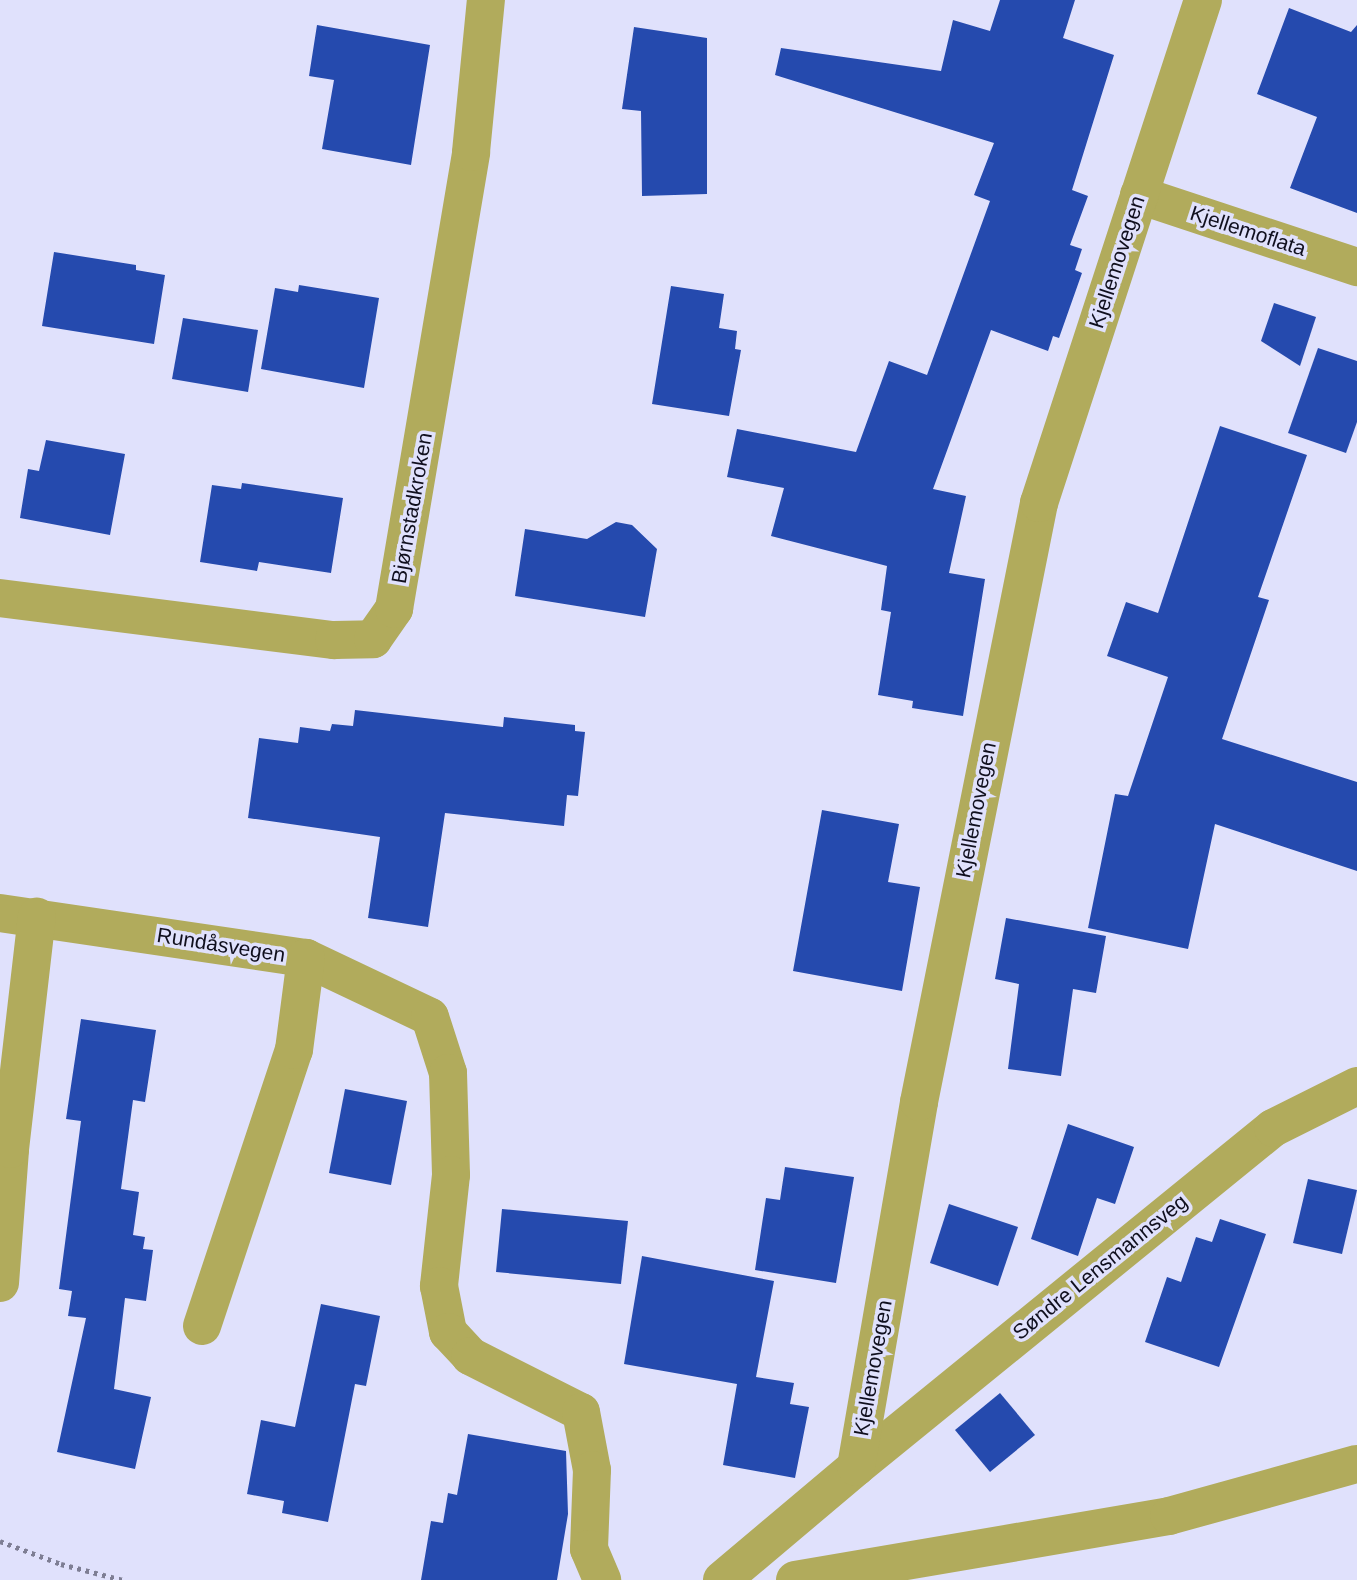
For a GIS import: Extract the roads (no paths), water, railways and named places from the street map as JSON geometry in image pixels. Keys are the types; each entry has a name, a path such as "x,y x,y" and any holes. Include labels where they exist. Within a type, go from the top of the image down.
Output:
{"street":[{"name":"Bjørnstadkroken","path":"0,598 334,640 373,639 394,609 471,152 486,0"},
{"name":"Kjellemovegen","path":"722,1580 856,1467 919,1101 1039,503 1203,0"},
{"name":"Kjellemoflata","path":"1139,195 1357,267"},
{"name":"Rundåsvegen","path":"18,915 306,958 430,1017 448,1073 451,1175 439,1286 448,1332 470,1356 581,1412 592,1470 589,1549 602,1580"},
{"path":"0,1283 10,1149 18,915"},
{"path":"202,1326 294,1050 306,958"},
{"name":"Søndre Lensmannsveg","path":"856,1467 1273,1128 1357,1086"},
{"path":"795,1580 1169,1516 1357,1464"}]}
